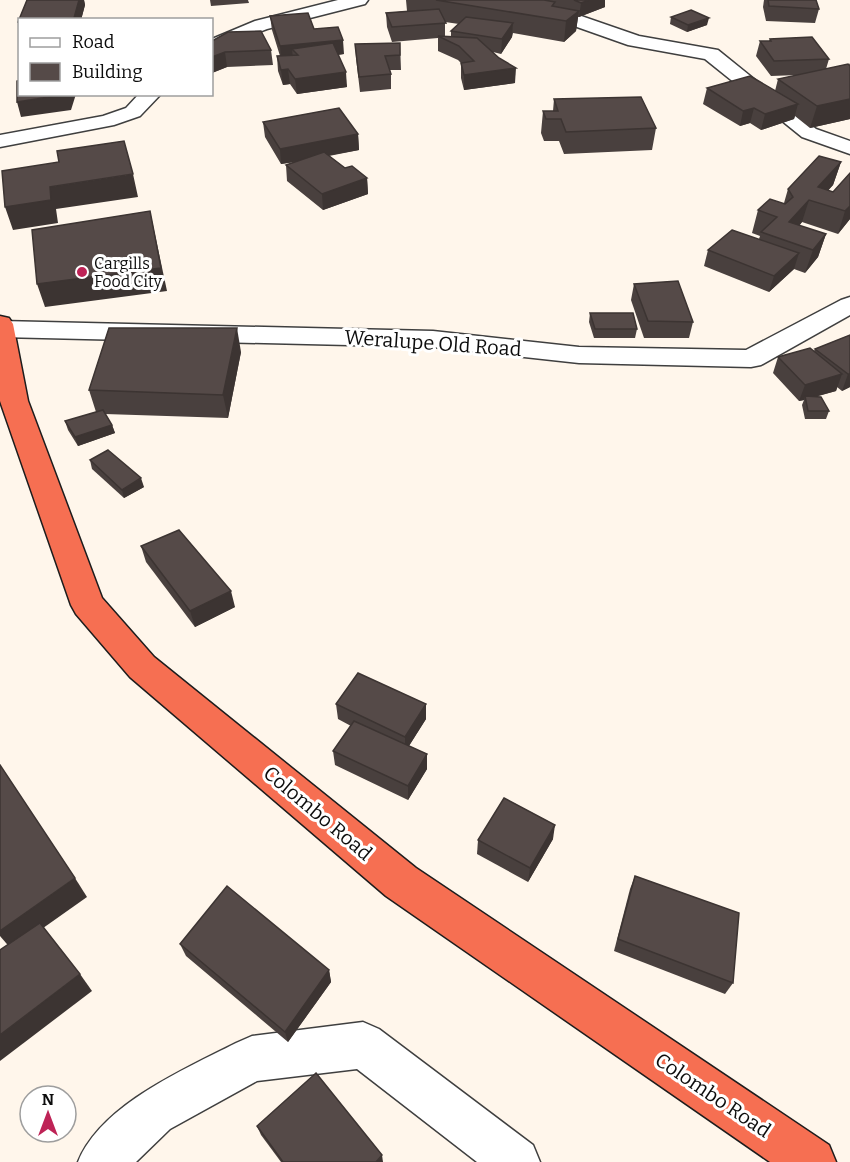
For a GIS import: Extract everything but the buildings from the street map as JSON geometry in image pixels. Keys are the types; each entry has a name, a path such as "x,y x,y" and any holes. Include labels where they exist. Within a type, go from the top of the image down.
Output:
{"highway":[{"name":"Colombo Road","path":"0,324 7,402 88,605 142,667 401,882 812,1162"}],"street":[{"path":"213,45 261,25 360,0"},
{"path":"518,0 635,41 711,54 809,132 850,148"},
{"path":"0,141 107,121 133,112 149,96"},
{"name":"Weralupe Old Road","path":"1,329 433,339 579,355 752,359 850,305"},
{"path":"102,1162 153,1112 252,1059 363,1045 516,1162"}],"place":[{"name":"Cargills Food City","path":"82,272"}]}
